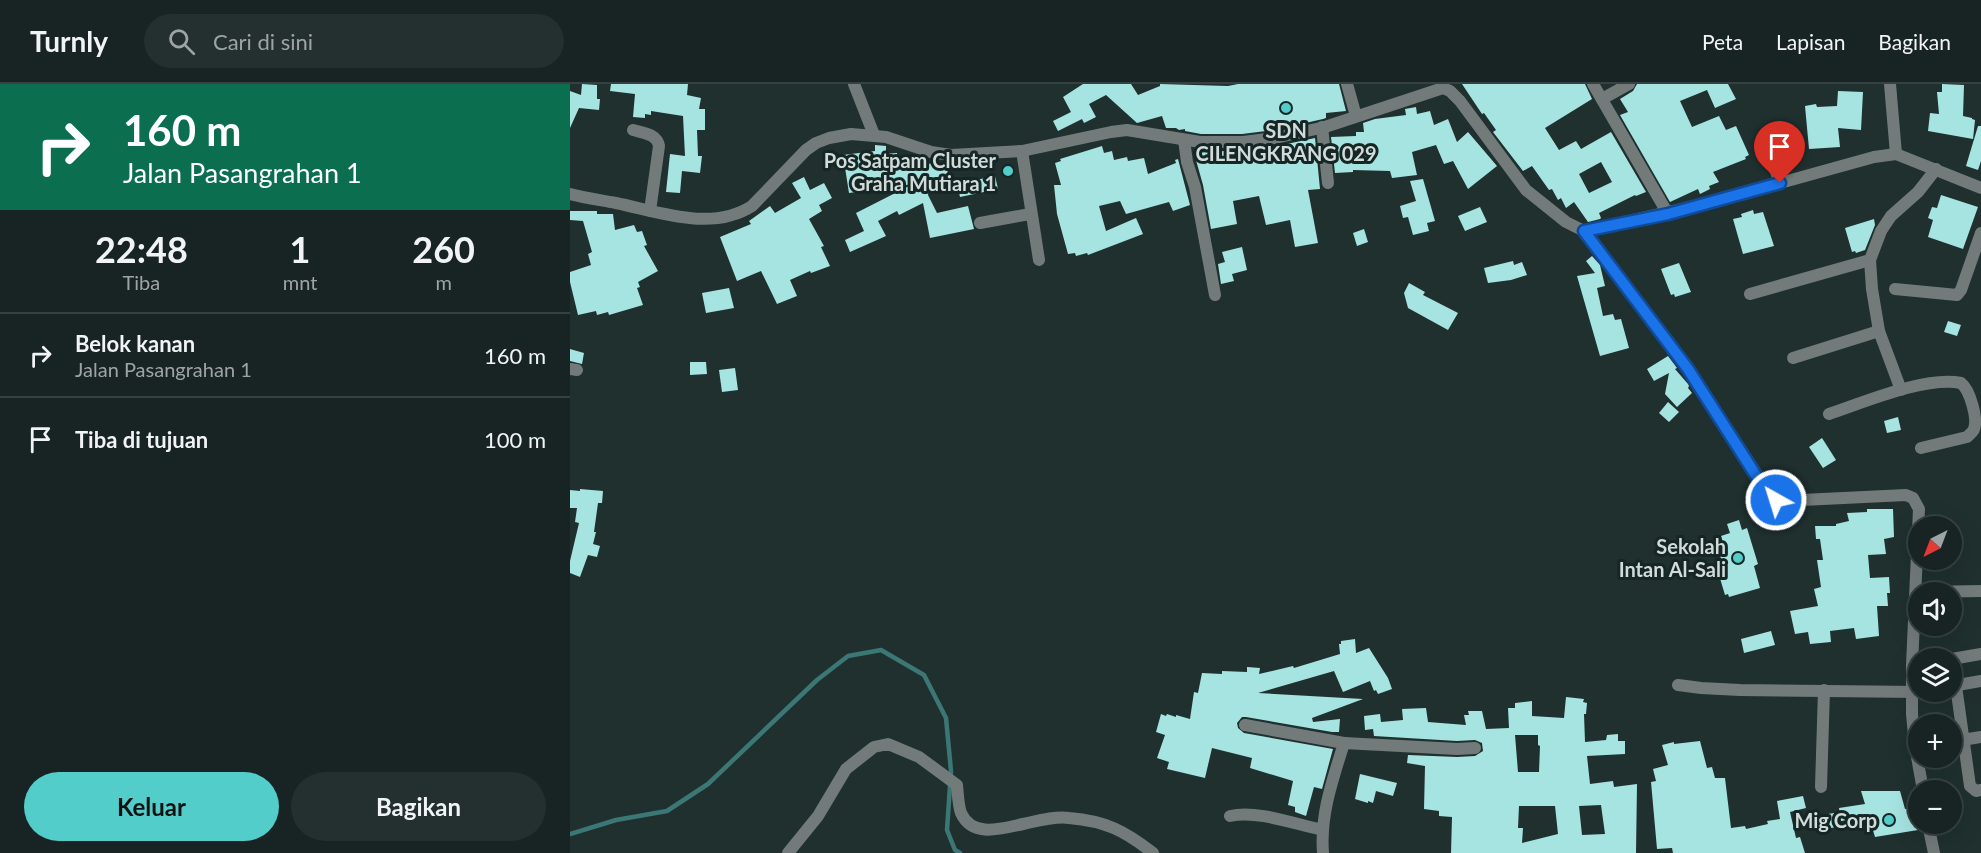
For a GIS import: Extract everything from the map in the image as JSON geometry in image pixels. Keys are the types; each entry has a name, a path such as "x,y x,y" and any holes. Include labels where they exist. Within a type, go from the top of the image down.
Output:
{"street":[{"path":"854,84 874,135"},
{"path":"1347,84 1356,116"},
{"path":"1593,84 1668,214"},
{"path":"1602,99 1629,84"},
{"path":"1890,84 1896,154"},
{"path":"570,194 682,217 724,217 743,212 752,206 806,150 816,143 851,134 874,135 932,152 951,155 1022,151 1127,130 1200,142 1243,142 1275,138 1322,127 1437,89 1447,89 1460,101 1526,190 1566,222 1584,231 1688,369 1771,496 1781,501 1906,495 1913,498 1919,509 1920,582"},
{"path":"1322,127 1328,183"},
{"path":"633,130 654,136 658,140 650,211"},
{"path":"1764,139 1780,183"},
{"path":"1184,140 1215,295"},
{"path":"1022,151 1030,214 1039,260"},
{"path":"1584,231 1668,214 1874,157 1896,154 1981,188"},
{"path":"1900,390 1879,331 1870,260 1881,231 1891,216 1918,192 1936,169"},
{"path":"980,223 1030,214"},
{"path":"1895,288 1957,295 1961,290 1981,232"},
{"path":"1750,294 1870,260"},
{"path":"1792,358 1879,331"},
{"path":"1829,414 1900,390 1947,382 1961,383 1967,388 1975,423 1972,432 1967,437 1921,448"},
{"path":"1962,592 1981,591"},
{"path":"1962,657 1981,654"},
{"path":"1962,685 1981,681"},
{"path":"1678,685 1740,690 1908,692"},
{"path":"1821,787 1824,690"},
{"path":"1914,702 1912,714 1914,736 1921,780"},
{"path":"1245,725 1344,743 1475,748"},
{"path":"1981,737 1962,740 1970,786 1976,791 1981,790"},
{"path":"1323,853 1327,797 1344,743"},
{"path":"788,853 818,816 846,770 874,747 888,744 919,757 957,785 960,811 970,824 981,829 1004,830 1023,824 1067,817 1113,827 1128,834 1153,853"},
{"path":"1230,816 1243,813 1261,815 1323,830"},
{"path":"1931,834 1934,853"}],"building":[{"path":"582,84 597,85 597,99 600,99 599,110 579,108 570,128 570,91 581,95"},
{"path":"611,84 688,84 687,95 701,98 699,109 705,109 705,130 697,130 698,156 702,156 700,173 682,171 680,193 666,192 670,154 685,156 683,116 651,111 651,115 645,114 645,118 633,117 635,94 610,91"},
{"path":"1083,84 1131,84 1138,95 1160,84 1228,86 1238,84 1339,84 1346,111 1326,113 1326,118 1323,119 1274,130 1242,134 1201,134 1185,131 1185,129 1166,128 1162,116 1137,123 1106,95 1089,104 1096,117 1084,123 1082,119 1058,131 1053,121 1071,112 1063,97"},
{"path":"1462,84 1585,84 1592,99 1545,128 1559,150 1576,141 1581,149 1611,132 1646,192 1599,213 1600,219 1588,222 1574,202 1566,208 1561,198 1558,200 1552,189 1549,190 1532,166 1523,171 1493,132 1496,130 1484,113 1482,114","holes":["1601,162 1612,182 1589,193 1579,174"]},
{"path":"1637,84 1728,84 1736,99 1715,108 1707,90 1680,101 1692,127 1719,116 1726,130 1736,126 1749,155 1745,157 1746,159 1713,172 1719,182 1709,186 1710,189 1700,194 1698,189 1670,202 1620,115 1628,112 1620,99 1633,91"},
{"path":"1942,84 1964,85 1963,116 1975,120 1973,139 1928,131 1930,113 1939,114 1937,92 1942,92"},
{"path":"1838,91 1863,92 1861,130 1838,128 1840,147 1809,149 1805,106 1816,104 1817,107 1837,106"},
{"path":"1416,107 1417,114 1430,111 1434,125 1448,119 1457,142 1468,132 1497,166 1468,189 1453,161 1444,164 1436,145 1412,152 1417,175 1392,178 1390,171 1353,170 1353,172 1335,173 1331,137 1356,136 1356,132 1364,132 1363,123 1406,115 1405,109"},
{"path":"1978,126 1981,126 1981,161 1978,170 1966,166"},
{"path":"1315,138 1320,189 1308,190 1318,243 1295,247 1290,220 1266,225 1259,196 1233,201 1237,224 1211,229 1194,153 1255,149 1257,156 1283,154 1282,145"},
{"path":"875,145 886,146 886,154 897,153 898,163 948,164 947,180 929,180 928,195 937,213 968,206 974,229 930,238 923,203 899,215 897,211 878,221 886,236 850,252 845,240 864,231 856,213 913,184 849,193 843,155 875,151"},
{"path":"1102,146 1104,153 1112,151 1114,160 1127,157 1128,161 1144,158 1148,174 1176,163 1175,160 1178,159 1190,205 1173,211 1169,202 1126,214 1120,201 1099,206 1106,231 1136,218 1143,234 1088,255 1087,253 1076,256 1075,253 1068,254 1057,214 1054,185 1061,185 1055,163 1061,161 1060,159"},
{"path":"995,176 998,189 960,197 957,184"},
{"path":"804,177 810,190 824,183 832,198 819,205 822,211 809,219 824,246 821,247 830,266 811,273 810,271 790,280 797,296 777,304 761,271 737,281 720,237 751,224 749,221 770,206 775,213 801,198 792,183"},
{"path":"1423,179 1435,221 1427,223 1429,231 1413,235 1408,217 1403,218 1400,206 1416,201 1410,181"},
{"path":"1941,195 1978,207 1963,249 1928,237 1933,220 1928,218 1932,207 1937,208"},
{"path":"1480,207 1487,222 1465,231 1458,216"},
{"path":"1753,210 1754,214 1763,212 1774,246 1743,254 1733,219 1742,217 1741,214"},
{"path":"570,211 597,211 597,214 613,214 615,230 634,225 637,232 642,231 647,245 644,246 658,271 638,282 640,287 637,288 643,305 609,315 608,312 597,315 596,311 578,315 570,282 570,272 591,265 588,254 592,252 583,221 570,220"},
{"path":"1874,219 1875,225 1865,250 1852,252 1845,228"},
{"path":"1364,229 1368,242 1357,246 1353,233"},
{"path":"1242,247 1247,270 1232,274 1234,281 1221,284 1218,264 1225,262 1222,252"},
{"path":"1592,256 1600,265 1605,286 1597,288 1603,316 1613,314 1615,320 1621,319 1629,348 1600,356 1577,276 1595,273 1586,261"},
{"path":"1513,261 1514,265 1522,262 1527,275 1488,283 1484,268"},
{"path":"1679,263 1691,292 1675,297 1674,294 1671,295 1661,269"},
{"path":"1409,283 1425,292 1423,295 1458,313 1448,330 1408,308 1404,293"},
{"path":"729,288 734,308 706,313 702,293"},
{"path":"1948,321 1961,325 1957,336 1944,332"},
{"path":"570,349 584,353 582,364 570,361"},
{"path":"1668,356 1692,393 1677,407 1665,394 1669,373 1654,381 1647,369"},
{"path":"690,362 706,362 707,374 690,375"},
{"path":"735,368 738,390 722,392 719,370"},
{"path":"1668,402 1679,412 1669,422 1659,413"},
{"path":"1898,417 1901,430 1887,433 1884,421"},
{"path":"1822,438 1836,460 1823,468 1809,447"},
{"path":"580,489 603,491 602,503 598,503 593,544 600,546 597,557 588,555 580,577 570,573 570,561 579,523 575,522 577,508 570,508 570,490 580,491"},
{"path":"1867,509 1893,509 1894,537 1884,539 1886,554 1868,555 1870,578 1889,577 1888,606 1877,606 1879,636 1856,639 1854,628 1830,631 1831,642 1810,644 1808,632 1795,634 1790,611 1818,606 1814,589 1821,587 1817,560 1823,560 1820,539 1816,539 1815,526 1836,526 1836,524 1849,521 1847,513 1867,512"},
{"name":"Sekolah Intan Al-Sali","path":"1739,520 1742,530 1747,528 1758,564 1754,566 1760,588 1729,597 1728,594 1725,595 1719,575 1725,574 1718,548 1724,546 1721,536 1730,533 1727,524"},
{"path":"1771,631 1775,645 1744,653 1741,639"},
{"path":"1355,639 1356,653 1369,648 1388,678 1392,689 1378,694 1376,690 1374,691 1370,681 1343,692 1334,671 1258,693 1363,699 1312,718 1313,722 1340,719 1339,732 1246,717 1242,717 1237,723 1238,728 1244,733 1333,749 1322,789 1314,787 1306,816 1295,812 1295,807 1288,805 1293,781 1250,768 1252,758 1212,748 1205,778 1167,769 1169,762 1157,758 1165,735 1156,732 1161,714 1190,719 1194,692 1198,693 1202,673 1247,672 1247,667 1260,668 1259,674 1293,666 1294,668 1340,654 1341,641"},
{"path":"1566,697 1584,699 1583,702 1587,703 1586,714 1584,714 1585,742 1606,740 1607,735 1618,734 1618,741 1625,741 1625,754 1587,756 1590,784 1613,781 1614,787 1637,784 1636,853 1451,853 1452,817 1439,816 1439,811 1424,809 1425,766 1407,763 1408,755 1475,756 1483,751 1482,743 1475,740 1374,736 1373,729 1365,730 1364,716 1380,714 1381,722 1403,720 1402,709 1426,708 1428,722 1466,725 1464,715 1469,715 1468,711 1482,711 1486,729 1509,728 1508,708 1515,708 1515,703 1532,701 1532,716 1564,718","holes":["1515,735 1538,735 1539,772 1518,772","1601,805 1605,834 1582,835 1579,806","1519,806 1555,806 1558,834 1522,843 1523,828 1518,828"]},
{"path":"1700,741 1707,768 1712,767 1715,778 1725,778 1731,828 1745,826 1746,829 1780,819 1777,801 1803,796 1806,808 1790,812 1796,838 1800,837 1805,853 1673,853 1672,848 1657,849 1651,782 1656,781 1653,769 1668,765 1662,745"},
{"path":"1360,774 1397,783 1393,796 1376,791 1373,803 1355,799"},
{"name":"Mig Corp","path":"1861,791 1900,791 1905,809 1908,809 1908,832 1875,837 1869,817 1841,821 1839,808 1865,804"},
{"path":"1834,813 1837,827 1825,829 1822,815"}],"waterway":[{"path":"570,834 616,820 667,811 708,784 817,680 848,656 881,650 924,675 946,718 951,771 947,830 955,850 960,853"}],"place":[{"name":"SDN CILENGKRANG 029","path":"1286,108"},
{"name":"Pos Satpam Cluster Graha Mutiara 1","path":"1008,171"},
{"name":"Sekolah Intan Al-Sali","path":"1738,558"},
{"name":"Mig Corp","path":"1889,820"}],"route":[{"path":"1776,500 1764,488 1688,369 1584,231 1668,214 1780,183"}]}
